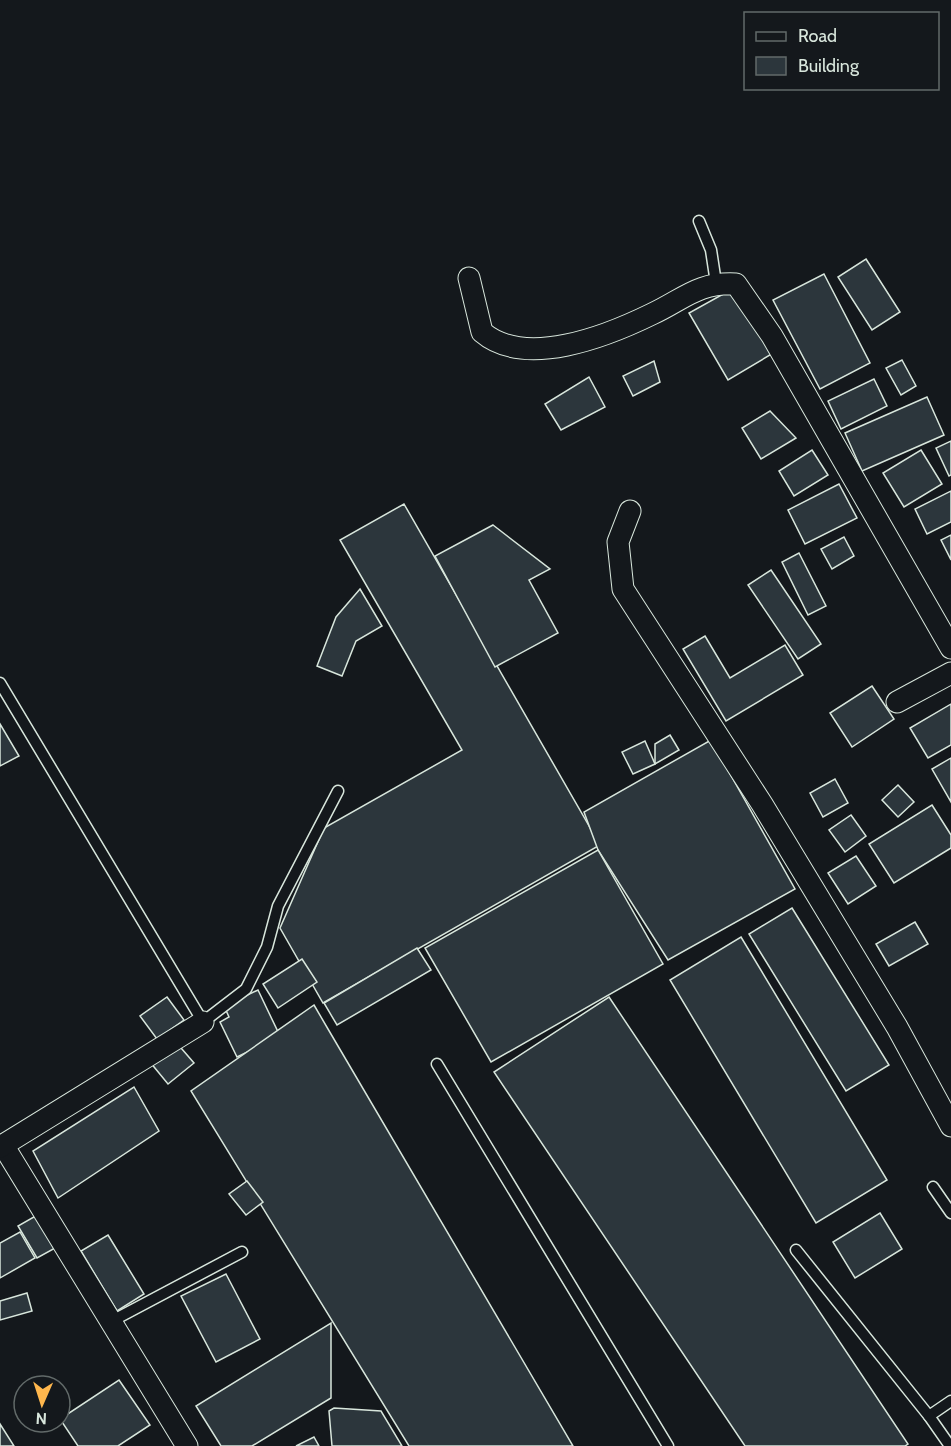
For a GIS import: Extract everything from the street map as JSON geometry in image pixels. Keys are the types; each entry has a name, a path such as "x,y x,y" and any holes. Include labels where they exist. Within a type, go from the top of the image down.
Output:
{"street":[{"path":"469,278 482,332 491,340 526,349 564,347 651,315 700,287 716,283 736,284 772,336 951,648"},
{"path":"630,511 618,542 623,588 762,804 897,1028 951,1126"},
{"path":"897,702 951,673"},
{"path":"187,1446 1,1143 203,1022"}],"lane":[{"path":"699,221 711,249 716,283"},
{"path":"0,683 203,1022 246,989 267,947 278,906 338,791"},
{"path":"437,1064 668,1446"},
{"path":"933,1186 951,1213"},
{"path":"796,1250 929,1416 950,1446"},
{"path":"110,1322 242,1252"},
{"path":"929,1416 951,1401"}],"building":[{"path":"866,259 900,312 872,330 838,277"},
{"path":"824,274 870,363 820,389 773,300"},
{"path":"734,288 775,352 728,380 689,313"},
{"path":"902,360 916,386 901,395 886,368"},
{"path":"654,361 660,382 633,396 623,376"},
{"path":"589,377 605,407 561,430 545,404"},
{"path":"874,379 887,406 841,429 828,401"},
{"path":"927,397 944,435 862,471 845,433"},
{"path":"770,411 796,438 761,459 742,428"},
{"path":"951,441 951,475 949,476 936,448"},
{"path":"812,450 828,475 794,496 779,471"},
{"path":"921,450 942,484 904,507 883,473"},
{"path":"839,484 857,518 805,544 788,510"},
{"path":"951,491 951,522 927,534 915,509"},
{"path":"404,504 600,845 323,1003 280,928 324,828 462,750 340,540"},
{"path":"493,525 550,569 529,580 558,633 495,667 435,556"},
{"path":"951,535 951,560 941,540"},
{"path":"844,537 854,556 832,569 821,549"},
{"path":"799,553 826,606 808,615 782,562"},
{"path":"771,570 821,644 798,659 748,585"},
{"path":"360,589 382,626 356,641 342,676 317,666 336,617"},
{"path":"705,636 730,678 785,645 803,675 726,721 683,649"},
{"path":"872,686 894,719 852,747 830,713"},
{"path":"951,704 951,745 928,758 910,728"},
{"path":"0,724 19,756 0,766"},
{"path":"670,735 679,750 655,764 655,744"},
{"path":"711,740 795,889 668,960 598,850 584,812"},
{"path":"645,741 655,764 633,774 622,752"},
{"path":"951,758 951,802 932,769"},
{"path":"835,779 848,803 823,817 810,793"},
{"path":"898,785 914,802 898,817 882,800"},
{"path":"932,805 951,835 951,848 894,883 869,844"},
{"path":"851,815 866,836 845,852 829,830"},
{"path":"598,850 663,964 491,1062 425,948"},
{"path":"856,856 876,886 848,904 828,873"},
{"path":"792,908 889,1065 846,1091 749,934"},
{"path":"915,922 928,944 889,966 876,944"},
{"path":"741,937 887,1180 816,1223 670,980"},
{"path":"417,948 431,970 337,1025 324,1003"},
{"path":"302,959 317,982 278,1008 263,984"},
{"path":"258,990 280,1036 237,1057 220,1022 229,1017 224,1006"},
{"path":"167,997 184,1020 157,1039 140,1016"},
{"path":"609,997 908,1444 905,1446 745,1446 494,1072"},
{"path":"314,1005 573,1446 409,1446 191,1091"},
{"path":"175,1041 194,1063 168,1084 150,1062"},
{"path":"134,1087 159,1131 58,1198 33,1151"},
{"path":"247,1181 263,1202 246,1215 229,1194"},
{"path":"880,1213 902,1249 855,1278 833,1242"},
{"path":"39,1214 57,1247 37,1258 18,1226"},
{"path":"20,1232 35,1258 0,1278 0,1243"},
{"path":"108,1235 144,1294 117,1311 81,1251"},
{"path":"226,1274 260,1339 216,1362 181,1296"},
{"path":"27,1293 32,1311 0,1320 0,1301"},
{"path":"331,1323 331,1398 252,1446 221,1446 196,1406"},
{"path":"119,1380 150,1425 118,1446 78,1446 70,1434 72,1434 72,1411"},
{"path":"334,1408 381,1411 402,1446 332,1446 329,1411"},
{"path":"0,1424 14,1446 0,1446"},
{"path":"314,1437 319,1446 296,1446"}]}
